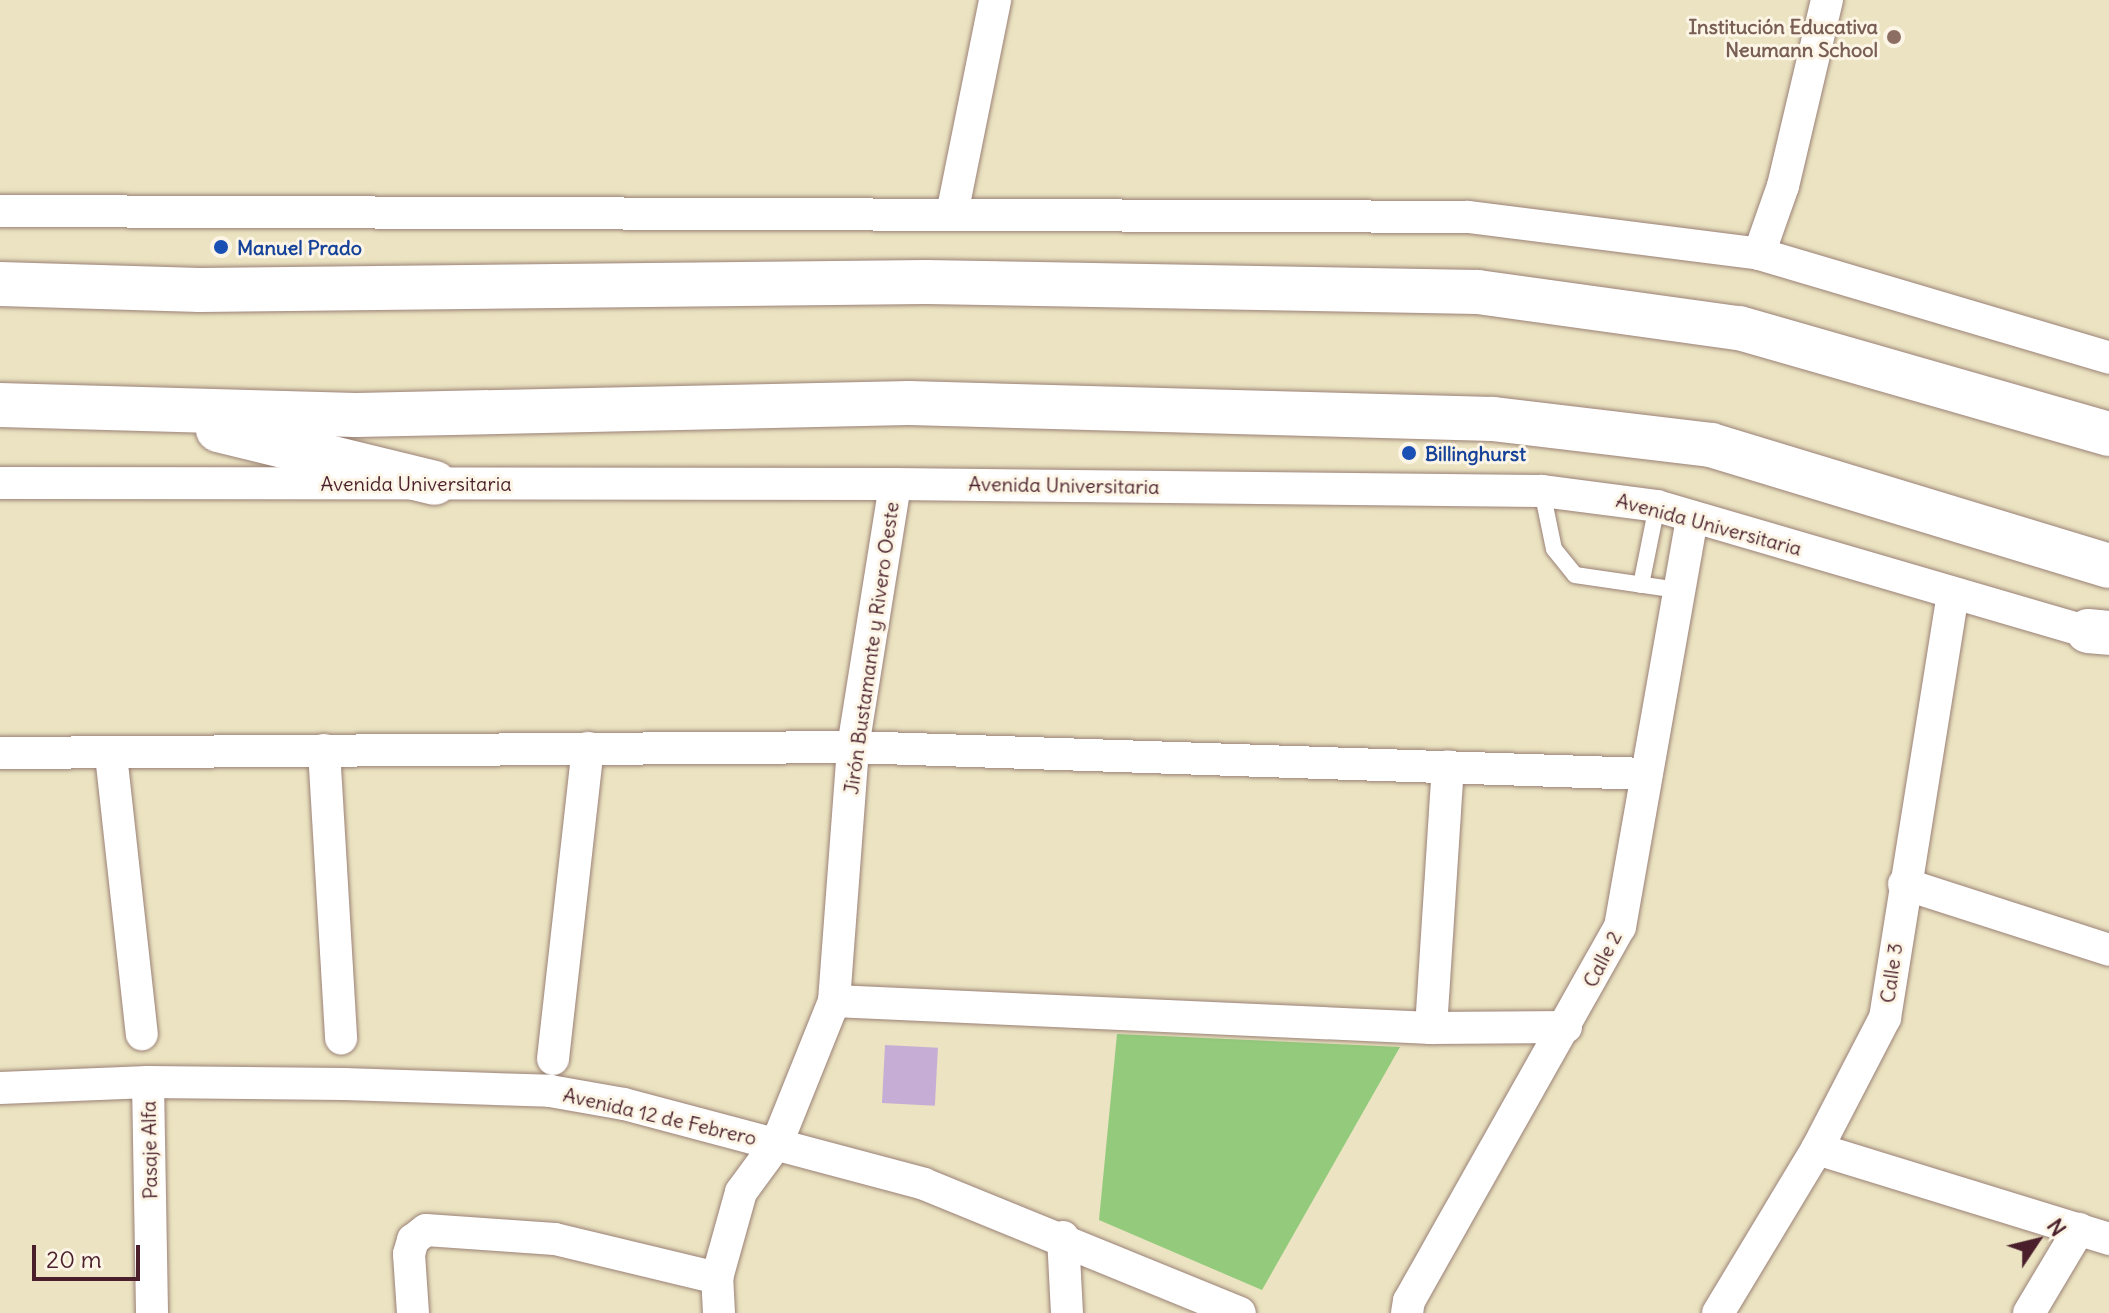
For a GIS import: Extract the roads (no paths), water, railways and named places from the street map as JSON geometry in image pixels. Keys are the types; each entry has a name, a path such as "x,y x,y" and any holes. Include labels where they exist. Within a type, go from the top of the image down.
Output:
{"street":[{"path":"952,214 995,0"},
{"path":"1759,254 1783,186 1827,0"},
{"path":"0,211 413,217 952,214 1468,217 1759,254 2109,358"},
{"path":"0,284 200,290 926,282 1478,292 1739,328 2109,434"},
{"path":"0,405 356,415 909,403 1493,419 1711,445 2109,566"},
{"path":"134,409 435,483"},
{"name":"Avenida Universitaria","path":"0,483 895,484 1542,491 1657,506 2102,634"},
{"name":"Jirón Bustamante y Rivero Oeste","path":"719,1313 717,1278 741,1192 777,1143 834,1001 853,747 895,484"},
{"name":"Calle 2","path":"1407,1313 1409,1301 1620,927 1692,517"},
{"name":"Calle 3","path":"1718,1313 1817,1149 1885,1018 1904,884 1953,593"},
{"path":"0,753 111,755 324,750 853,747 1646,774"},
{"path":"553,1059 588,748"},
{"path":"324,750 341,1038"},
{"path":"111,755 142,1034"},
{"path":"1431,1028 1448,767"},
{"path":"1904,884 2109,950"},
{"path":"834,1001 1431,1028 1566,1027"},
{"name":"Avenida 12 de Febrero","path":"0,1088 148,1082 550,1091 624,1104 924,1184 1063,1237 1240,1313"},
{"name":"Pasaje Alfa","path":"148,1082 152,1313"},
{"path":"1817,1149 2094,1234 2029,1313"},
{"path":"413,1313 409,1254 413,1240 426,1230 555,1239 717,1278"},
{"path":"1063,1237 1067,1313"}],"lane":[{"path":"1542,491 1562,565 1575,575 1678,590"},
{"path":"1641,585 1657,506"}],"place":[{"name":"Institución Educativa Neumann School","path":"1894,37"},
{"name":"Manuel Prado","path":"221,247"},
{"name":"Billinghurst","path":"1409,453"}]}
